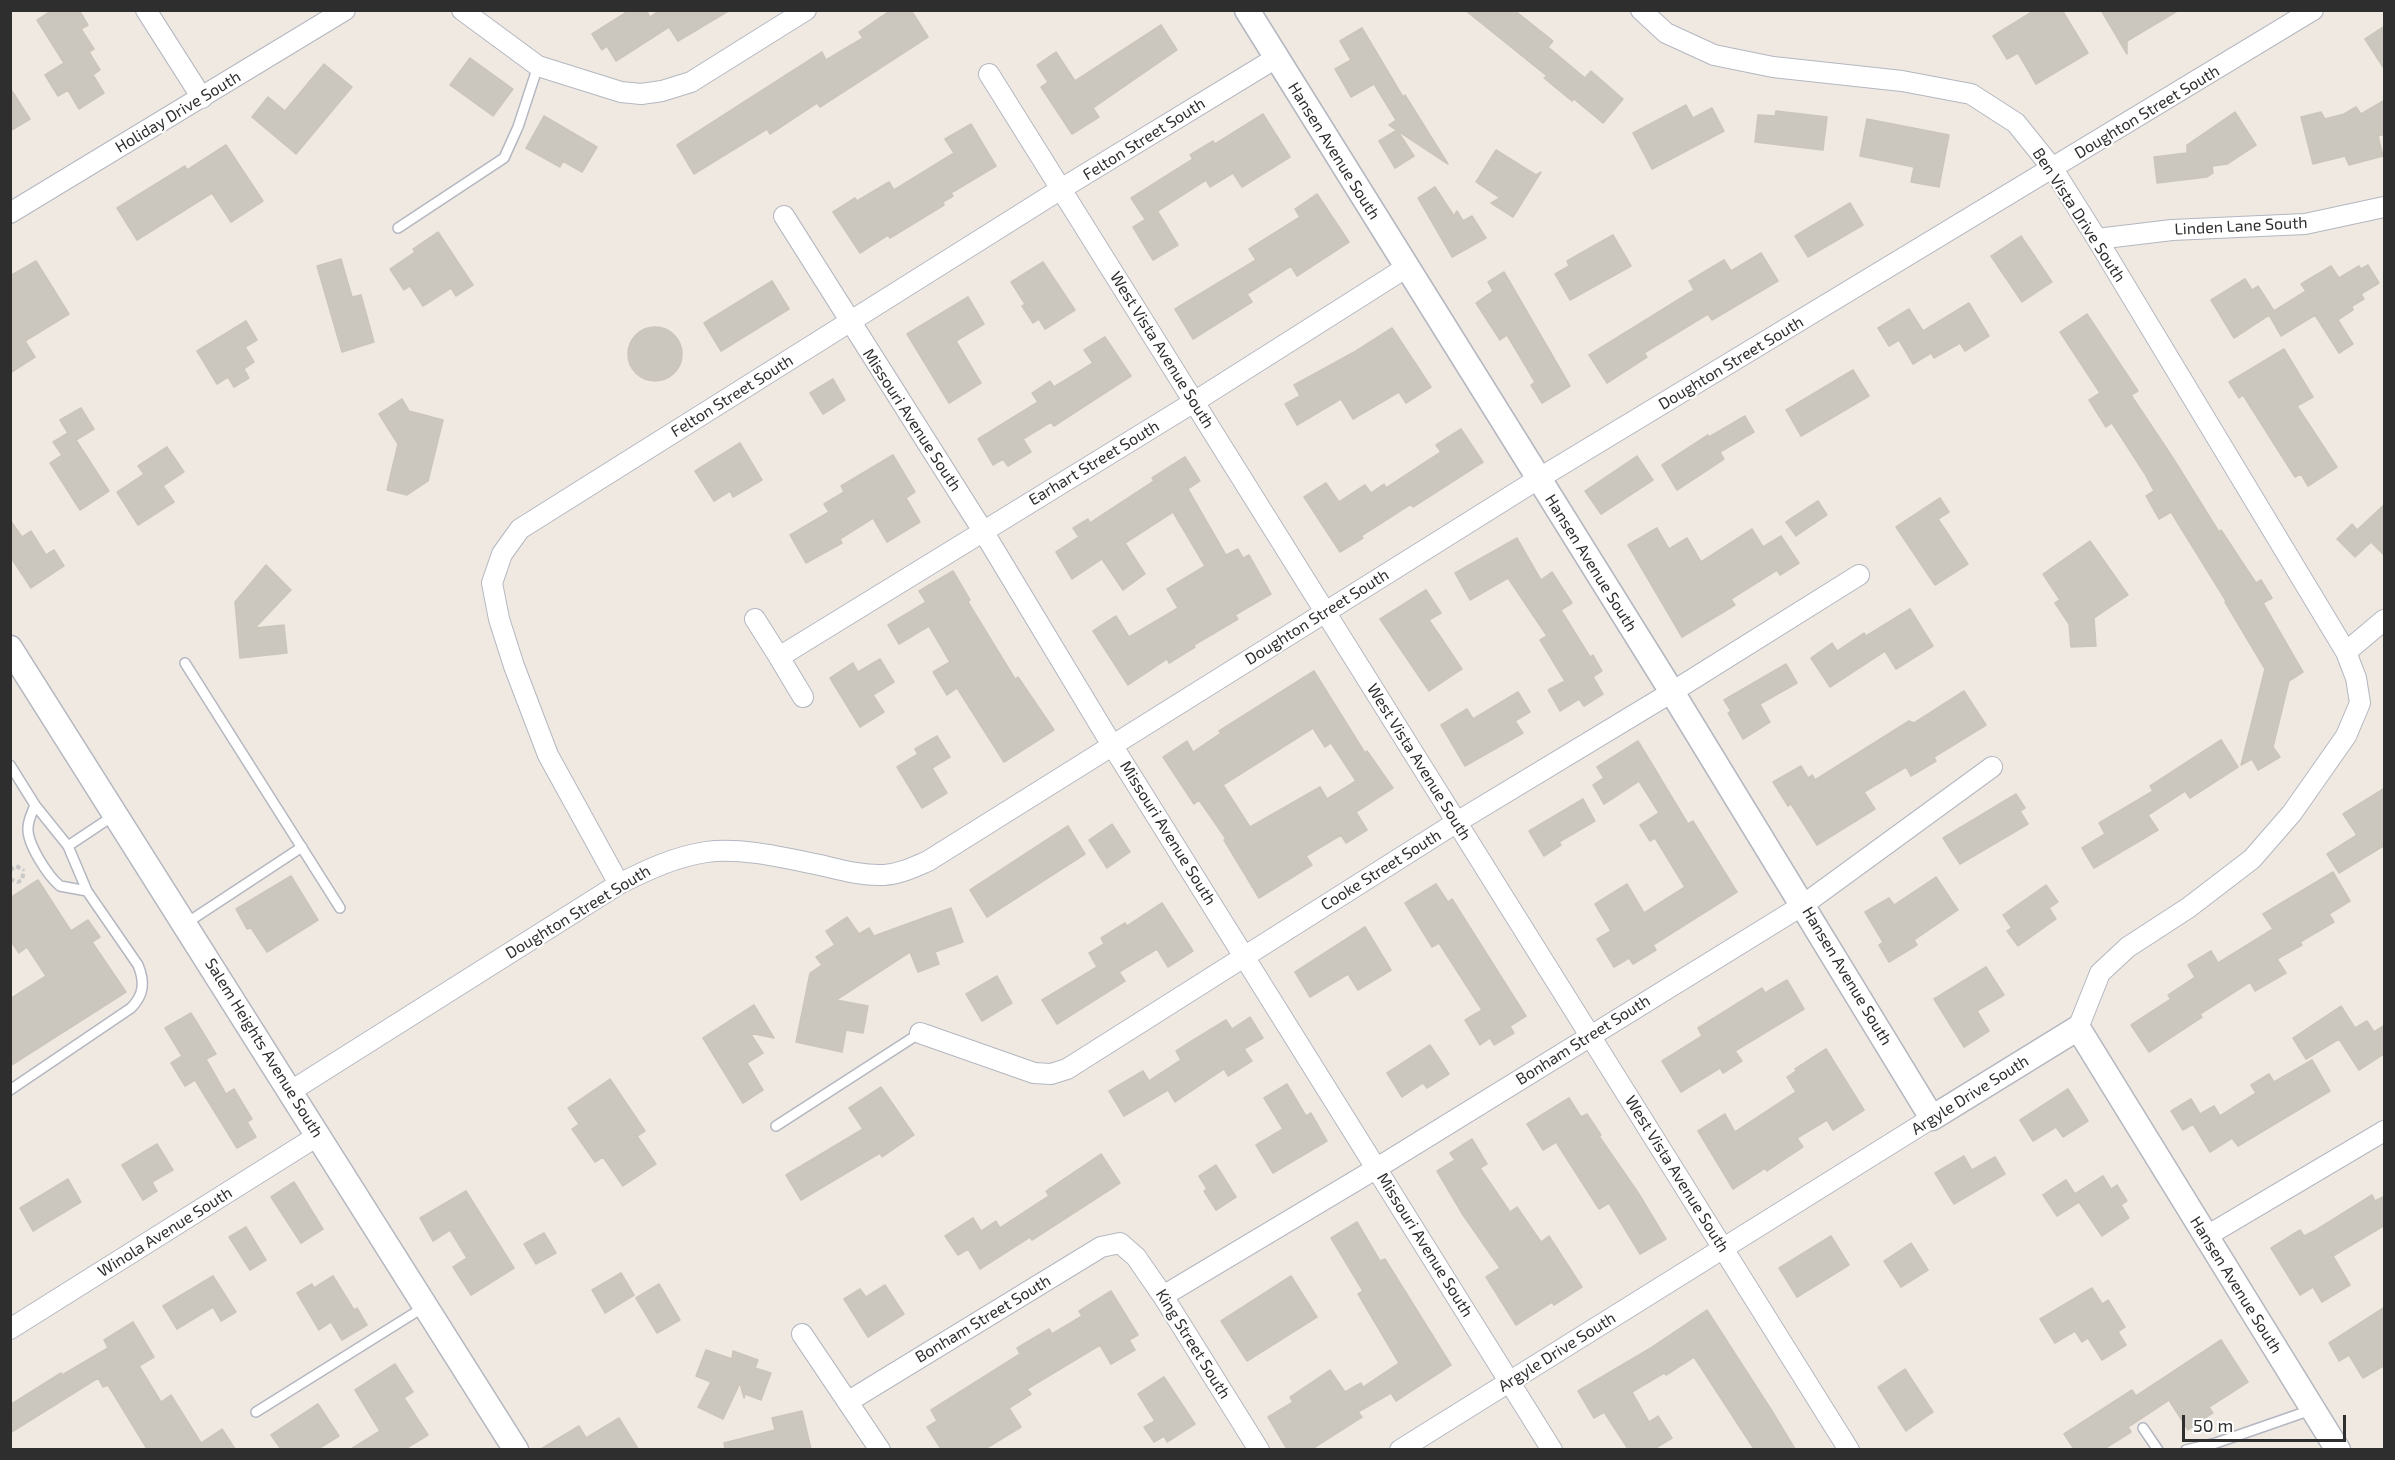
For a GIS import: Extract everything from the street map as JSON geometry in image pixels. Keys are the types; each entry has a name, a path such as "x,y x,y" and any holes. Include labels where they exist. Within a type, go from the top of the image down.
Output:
{"street":[{"path":"146,10 202,98"},
{"name":"Holiday Drive South","path":"10,213 345,10"},
{"path":"462,10 538,66 621,92 641,94 662,91 691,82 806,10"},
{"name":"Hansen Avenue South","path":"1247,10 1672,692 1932,1118"},
{"name":"Ben Vista Drive South","path":"1641,10 1666,33 1714,55 1773,67 1902,81 1971,94 2016,123 2053,169 2097,239 2346,652"},
{"name":"Doughton Street South","path":"291,1091 619,884 649,868 678,858 707,852 736,852 863,874 885,875 906,871 928,861 1538,479 2313,10"},
{"name":"Felton Street South","path":"619,884 549,755 514,666 499,619 492,583 502,554 520,529 1061,189 1276,58"},
{"name":"West Vista Avenue South","path":"989,74 1849,1449"},
{"name":"Linden Lane South","path":"2097,239 2172,230 2305,224 2385,207"},
{"name":"Missouri Avenue South","path":"784,216 983,531 1112,745 1552,1449"},
{"name":"Earhart Street South","path":"778,657 1194,402 1407,267"},
{"name":"Cooke Street South","path":"920,1033 1034,1073 1050,1074 1067,1069 1457,822 1859,575"},
{"path":"755,619 803,697"},
{"path":"2078,1028 2100,973 2128,947 2188,908 2252,859 2292,813 2346,736 2360,703 2356,678 2346,652 2385,620"},
{"name":"Salem Heights Avenue South","path":"10,648 516,1449"},
{"name":"Bonham Street South","path":"1163,1296 1377,1168 1803,905 1992,767"},
{"name":"Hansen Avenue South","path":"2078,1028 2338,1449"},
{"name":"Argyle Drive South","path":"1400,1449 1510,1383 2078,1028"},
{"path":"2205,1237 2385,1131"},
{"name":"Winola Avenue South","path":"10,1329 319,1135"},
{"name":"Bonham Street South","path":"849,1401 1101,1247 1120,1243"},
{"name":"King Street South","path":"1120,1243 1136,1257 1163,1296 1259,1449"},
{"path":"802,1334 880,1449"}],"lane":[{"path":"398,228 504,158 518,127 538,66"},
{"path":"185,663 340,908"},
{"path":"10,765 35,805 68,846 87,891 138,965 142,975 142,993 131,1008 10,1090"},
{"path":"35,805 27,830 31,844 60,886 87,891"},
{"path":"68,846 116,814"},
{"path":"185,924 302,847"},
{"path":"776,1126 920,1033"},
{"path":"255,1412 426,1306"},
{"path":"2186,1449 2216,1443 2313,1409"},
{"path":"2143,1428 2158,1449"}],"path":[{"path":"10,870 16,866 20,867 24,873 22,880 10,879"}],"building":[{"path":"52,10 79,10 88,25 81,29 94,49 89,52 100,70 93,75 104,93 79,109 68,90 58,96 45,75 64,63 37,20"},
{"path":"630,10 646,10 650,17 660,10 730,10 678,41 669,27 616,61 607,46 602,50 592,34"},
{"path":"891,10 911,10 928,37 820,107 817,103 770,134 767,129 694,174 677,145 822,52 826,60 863,38 859,32"},
{"path":"1465,10 1514,10 1553,41 1548,47 1585,78 1591,71 1623,99 1603,123 1574,99 1572,101 1544,78 1547,76"},
{"path":"2035,10 2062,10 2088,53 2036,84 2018,53 2007,59 1993,36"},
{"path":"2101,10 2179,10 2127,41 2127,54"},
{"path":"1161,25 1177,50 1093,108 1099,117 1072,134 1041,87 1048,82 1037,65 1056,52 1075,81"},
{"path":"2385,26 2385,70 2365,39"},
{"path":"1362,28 1403,97 1405,95 1448,164 1389,125 1396,120 1374,84 1351,97 1335,69 1351,60 1340,41"},
{"path":"470,58 513,89 493,116 450,85"},
{"path":"324,64 352,87 296,154 252,117 268,97 285,111"},
{"path":"10,88 30,119 10,131"},
{"path":"2385,100 2385,134 2378,136 2383,156 2349,165 2345,156 2313,164 2301,117 2321,112 2325,119 2344,114 2356,107 2361,114"},
{"path":"1686,105 1693,118 1712,108 1724,131 1652,169 1633,133"},
{"path":"1776,111 1827,117 1823,150 1755,142 1758,115 1775,116"},
{"path":"2235,112 2256,145 2227,164 2212,166 2213,173 2207,177 2157,183 2154,157 2187,153 2187,145"},
{"path":"1263,114 1290,157 1242,187 1233,173 1210,187 1206,180 1145,219 1131,198 1193,159 1190,155 1213,141 1215,144"},
{"path":"544,116 597,147 582,172 563,161 560,167 526,148"},
{"path":"1867,119 1949,135 1939,187 1911,182 1914,167 1860,156"},
{"path":"971,124 996,166 951,193 953,196 943,202 944,205 890,238 888,235 860,253 833,212 855,198 857,201 889,182 894,190 954,153 945,139"},
{"path":"1397,130 1414,156 1395,168 1379,141"},
{"path":"226,145 263,201 231,222 212,193 137,240 117,208 185,166 187,170"},
{"path":"1496,150 1536,175 1541,172 1513,217 1491,203 1500,198 1476,182"},
{"path":"1435,187 1454,216 1457,211 1463,221 1472,216 1486,238 1452,257 1418,198"},
{"path":"1317,194 1349,242 1297,276 1291,266 1247,294 1252,302 1193,339 1175,309 1256,260 1249,249 1300,217 1295,209"},
{"path":"1850,203 1863,225 1808,257 1795,236"},
{"path":"1158,212 1178,245 1153,260 1133,227"},
{"path":"438,232 473,285 456,296 451,288 423,306 410,286 404,290 390,269"},
{"path":"1613,235 1631,266 1570,300 1555,274 1569,266 1567,261"},
{"path":"2021,236 2052,282 2022,302 1991,256"},
{"path":"1761,253 1778,281 1712,320 1708,314 1644,353 1647,357 1607,383 1589,355 1694,290 1689,281 1724,260 1731,271"},
{"path":"341,259 352,297 361,295 374,342 342,352 317,266"},
{"path":"36,261 69,314 25,341 35,357 10,373 10,276"},
{"path":"1043,262 1075,310 1045,329 1039,319 1033,323 1022,306 1025,304 1011,282"},
{"path":"2368,265 2379,283 2361,294 2364,299 2352,306 2353,310 2338,320 2353,344 2339,353 2315,315 2281,336 2269,315 2234,338 2211,300 2245,279 2252,290 2258,286 2274,311 2306,291 2301,284 2331,266 2339,278 2359,266 2361,269"},
{"path":"1504,272 1570,386 1542,403 1531,385 1535,382 1507,335 1500,340 1476,303 1493,291 1488,282"},
{"path":"772,281 789,309 721,351 704,323"},
{"path":"968,297 984,324 956,341 981,383 949,403 907,334"},
{"path":"1969,303 1989,336 1965,351 1960,343 1934,358 1931,353 1913,364 1899,340 1889,346 1878,328 1909,309 1923,331"},
{"path":"2087,314 2138,391 2131,395 2219,532 2221,530 2256,583 2261,580 2272,598 2263,603 2303,672 2289,681 2273,747 2280,757 2258,770 2252,759 2241,765 2265,669 2171,512 2159,519 2146,496 2154,491 2145,474 2112,423 2106,427 2089,400 2100,393 2060,332"},
{"path":"246,321 257,340 245,347 254,362 244,369 249,378 234,387 228,377 217,384 197,351"},
{"path":"650,327 660,327 670,331 678,339 682,354 678,369 670,377 660,381 650,381 640,377 632,369 628,359 628,349 632,339 640,331"},
{"path":"1392,328 1431,387 1406,403 1399,392 1353,419 1341,399 1297,425 1285,404 1300,396 1294,385"},
{"path":"1105,337 1131,376 1054,426 1051,422 1023,439 1031,452 1008,466 1003,459 993,465 978,439 1038,402 1032,393 1050,381 1054,387 1093,363 1084,350"},
{"path":"2284,349 2313,397 2297,406 2337,467 2308,486 2301,474 2295,477 2243,395 2239,398 2229,382"},
{"path":"1853,370 1869,396 1801,436 1786,410"},
{"path":"833,379 845,400 823,414 810,393"},
{"path":"402,399 409,411 443,420 428,481 407,495 387,490 398,444 379,414"},
{"path":"81,408 94,429 76,440 109,491 80,510 50,463 62,455 53,442 68,433 60,420"},
{"path":"1745,416 1754,432 1720,452 1724,459 1677,490 1662,465 1708,435 1709,437"},
{"path":"1461,429 1483,462 1413,507 1411,504 1340,552 1304,497 1326,483 1339,502 1365,485 1371,493 1384,484 1386,488 1441,452 1436,445"},
{"path":"740,443 762,480 733,497 730,491 714,501 695,471"},
{"path":"167,447 184,472 163,486 174,502 138,525 117,492 144,474 138,466"},
{"path":"893,455 915,492 906,498 920,522 887,542 873,518 840,539 842,543 806,563 790,535 829,512 824,504 844,492 841,486"},
{"path":"1637,456 1653,480 1601,514 1585,491"},
{"path":"1185,457 1200,481 1188,489 1226,555 1238,549 1243,558 1249,555 1271,594 1235,615 1238,619 1194,645 1195,647 1169,663 1167,659 1128,685 1093,631 1116,616 1129,637 1178,608 1167,589 1205,566 1173,512 1125,543 1145,574 1123,590 1102,559 1072,579 1056,552 1079,537 1073,528 1088,519 1090,523 1154,481 1152,478"},
{"path":"1940,498 1949,512 1938,519 1968,564 1935,585 1896,527"},
{"path":"1818,501 1827,515 1796,536 1786,522"},
{"path":"2385,504 2385,556 2371,542 2355,557 2337,539 2352,524 2357,530"},
{"path":"10,520 22,537 31,531 46,555 54,550 64,566 31,588 10,556"},
{"path":"1657,528 1669,549 1687,538 1701,562 1752,529 1763,547 1781,536 1799,563 1780,575 1777,570 1731,599 1735,605 1682,637 1628,545"},
{"path":"1517,538 1541,580 1552,572 1572,603 1561,610 1590,657 1593,655 1602,671 1593,677 1603,694 1584,706 1579,699 1560,711 1548,690 1565,681 1540,640 1547,636 1508,578 1470,600 1455,573"},
{"path":"2090,541 2128,595 2094,618 2096,646 2071,647 2069,624 2055,603 2060,600 2043,574"},
{"path":"266,565 291,590 255,628 284,625 287,653 240,658 235,602"},
{"path":"953,571 970,600 968,602 1015,679 1018,677 1054,730 1004,762 957,688 947,695 933,672 950,662 929,626 899,644 888,625 926,602 919,591"},
{"path":"1426,590 1441,613 1429,620 1462,669 1429,691 1380,619"},
{"path":"1910,609 1933,646 1896,669 1885,651 1830,687 1811,658 1832,643 1837,651 1864,633 1866,636"},
{"path":"880,659 894,682 873,695 884,712 860,727 830,678 853,663 858,672"},
{"path":"1786,664 1797,683 1760,704 1770,722 1743,739 1728,713 1731,711 1724,700"},
{"path":"1314,671 1365,753 1367,751 1393,788 1356,812 1367,830 1346,843 1341,835 1306,856 1312,865 1259,898 1224,840 1226,839 1199,800 1194,804 1163,757 1187,741 1193,752 1221,733 1219,731","holes":["1313,728 1325,747 1331,743 1356,781 1327,799 1320,787 1250,827 1223,785"]},
{"path":"1964,691 1986,725 1934,757 1936,761 1911,776 1906,767 1864,792 1875,809 1817,845 1791,804 1788,806 1773,782 1801,766 1808,778 1812,775 1815,780 1909,721 1914,723"},
{"path":"1518,692 1530,712 1515,721 1523,733 1465,766 1441,725 1467,709 1473,719"},
{"path":"937,736 950,757 932,768 947,793 922,808 897,767 918,754 915,749"},
{"path":"2221,740 2238,767 2190,798 2185,791 2148,815 2158,830 2094,868 2082,848 2105,834 2099,823 2153,791 2150,786"},
{"path":"1638,741 1688,824 1693,821 1737,892 1653,945 1656,950 1633,964 1629,958 1614,967 1597,939 1611,931 1595,904 1627,884 1644,913 1685,887 1655,838 1650,841 1640,825 1659,813 1639,781 1604,804 1593,785 1604,778 1597,767"},
{"path":"2385,788 2385,845 2339,873 2327,854 2357,835 2343,814"},
{"path":"2016,794 2025,808 2020,811 2028,824 1960,864 1943,838"},
{"path":"1583,799 1595,821 1559,842 1561,845 1544,856 1529,831"},
{"path":"1112,824 1130,852 1107,868 1089,840"},
{"path":"1068,826 1085,854 987,917 970,890"},
{"path":"2333,872 2350,901 2329,914 2334,922 2300,942 2302,945 2277,959 2286,973 2255,991 2250,982 2200,1014 2202,1017 2149,1052 2131,1025 2171,999 2168,995 2195,977 2188,965 2211,951 2218,963 2273,929 2263,914"},
{"path":"291,876 318,920 267,952 251,928 247,929 236,909"},
{"path":"1936,877 1958,910 1914,940 1917,945 1889,962 1879,945 1883,942 1865,912 1889,898 1894,905"},
{"path":"38,880 71,931 88,920 100,937 92,942 126,992 10,1066 10,999 46,976 27,947 19,953 10,940 10,898"},
{"path":"1436,884 1448,902 1452,899 1526,1016 1510,1026 1514,1033 1494,1045 1490,1038 1480,1045 1465,1020 1482,1010 1439,943 1432,947 1405,903"},
{"path":"2046,885 2058,902 2049,908 2056,919 2018,946 2007,931 2012,928 2003,915"},
{"path":"1162,903 1193,951 1168,967 1157,949 1119,972 1125,981 1057,1024 1042,1000 1097,967 1089,953 1104,944 1101,938 1125,923 1127,926"},
{"path":"951,908 963,942 935,952 939,964 918,972 910,952 836,1000 868,1006 863,1033 846,1030 842,1052 796,1042 810,973 822,965 816,957 835,945 826,931 847,917 859,934 869,928 874,936"},
{"path":"1365,927 1391,970 1358,990 1348,974 1310,997 1295,972"},
{"path":"1986,967 2004,995 1977,1011 1989,1031 1964,1047 1934,999"},
{"path":"997,976 1012,1003 982,1021 966,994"},
{"path":"1787,980 1804,1009 1735,1051 1742,1061 1723,1073 1720,1068 1681,1092 1662,1061 1702,1036 1698,1028 1762,988 1765,993"},
{"path":"754,1005 774,1038 750,1033 763,1053 747,1063 763,1090 743,1103 703,1038"},
{"path":"2341,1006 2355,1028 2367,1021 2374,1032 2385,1025 2385,1053 2359,1070 2339,1039 2306,1059 2293,1038"},
{"path":"191,1013 216,1054 206,1059 226,1094 234,1089 252,1119 247,1122 256,1137 237,1148 195,1080 185,1086 171,1063 182,1056 165,1028"},
{"path":"1250,1017 1263,1038 1244,1049 1252,1061 1228,1076 1224,1069 1175,1102 1168,1090 1124,1116 1109,1091 1143,1071 1149,1081 1181,1060 1176,1051 1190,1042 1226,1020 1232,1029"},
{"path":"1430,1045 1449,1074 1427,1088 1423,1083 1402,1097 1387,1073"},
{"path":"1826,1049 1864,1110 1833,1130 1827,1120 1797,1138 1803,1147 1767,1171 1765,1168 1733,1189 1698,1131 1725,1114 1735,1132 1796,1092 1787,1077 1796,1071 1795,1069"},
{"path":"2312,1060 2330,1091 2238,1146 2232,1138 2210,1152 2193,1124 2183,1130 2171,1111 2191,1099 2200,1114 2214,1106 2220,1116 2256,1093 2251,1085 2269,1074 2274,1082"},
{"path":"610,1079 645,1131 637,1136 656,1164 623,1186 603,1157 595,1162 572,1129 579,1124 568,1108"},
{"path":"1287,1084 1306,1116 1311,1113 1327,1141 1273,1173 1256,1145 1283,1129 1264,1098"},
{"path":"881,1087 914,1135 882,1157 880,1153 801,1200 786,1175 863,1129 849,1108"},
{"path":"2068,1089 2088,1121 2063,1137 2056,1127 2033,1141 2020,1120"},
{"path":"1569,1098 1581,1117 1587,1114 1666,1239 1640,1254 1609,1203 1599,1209 1556,1142 1543,1150 1527,1124"},
{"path":"1472,1139 1487,1164 1480,1168 1510,1212 1517,1207 1541,1242 1549,1236 1582,1287 1554,1305 1552,1302 1516,1325 1486,1277 1500,1268 1463,1215 1437,1171 1455,1160 1450,1153"},
{"path":"157,1144 173,1170 152,1182 157,1191 143,1200 122,1165"},
{"path":"1101,1154 1120,1183 1032,1240 1030,1237 980,1269 968,1249 958,1255 945,1236 973,1218 981,1231 996,1221 1000,1228 1049,1196 1046,1191"},
{"path":"1964,1156 1972,1170 1995,1157 2005,1174 1954,1204 1935,1173"},
{"path":"1216,1165 1236,1197 1216,1210 1204,1191 1207,1189 1199,1176"},
{"path":"2103,1176 2111,1189 2117,1185 2127,1201 2121,1205 2129,1218 2102,1236 2079,1202 2057,1216 2043,1195 2066,1180 2075,1194"},
{"path":"68,1179 81,1202 33,1231 20,1208"},
{"path":"294,1182 323,1229 301,1243 271,1197"},
{"path":"466,1191 514,1268 471,1295 453,1267 467,1258 450,1230 433,1241 420,1218"},
{"path":"2372,1195 2375,1201 2385,1196 2385,1225 2333,1256 2350,1285 2322,1302 2313,1287 2300,1295 2271,1248 2300,1230 2304,1236 2316,1230"},
{"path":"1357,1222 1380,1261 1385,1259 1451,1365 1396,1401 1391,1393 1358,1412 1362,1417 1312,1449 1287,1449 1268,1417 1293,1402 1290,1397 1330,1370 1345,1392 1361,1383 1363,1387 1399,1363 1358,1294 1363,1291 1331,1238"},
{"path":"246,1227 266,1260 250,1270 229,1237"},
{"path":"544,1233 556,1253 536,1264 524,1244"},
{"path":"1831,1236 1849,1265 1797,1297 1779,1268"},
{"path":"1911,1243 1928,1270 1901,1287 1884,1261"},
{"path":"621,1273 634,1295 605,1313 592,1290"},
{"path":"213,1276 236,1312 221,1321 213,1307 177,1329 163,1306"},
{"path":"333,1276 354,1310 357,1308 367,1325 342,1340 331,1322 319,1330 297,1293 312,1284 314,1288"},
{"path":"1291,1276 1317,1317 1247,1361 1221,1321"},
{"path":"659,1284 680,1320 657,1333 636,1298"},
{"path":"885,1285 904,1314 868,1337 844,1299 860,1289 866,1297"},
{"path":"2092,1288 2102,1304 2108,1300 2125,1327 2118,1332 2126,1345 2102,1360 2088,1338 2082,1342 2075,1331 2055,1343 2040,1319"},
{"path":"1111,1291 1138,1335 1129,1340 1135,1350 1111,1364 1100,1345 1027,1389 1031,1394 1009,1408 1021,1427 985,1449 941,1449 927,1427 937,1421 931,1410 1020,1354 1017,1348 1049,1329 1052,1334 1082,1316 1079,1311"},
{"path":"2385,1307 2385,1365 2363,1378 2349,1355 2339,1361 2329,1343"},
{"path":"1707,1310 1795,1449 1754,1449 1694,1357 1666,1375 1664,1373 1632,1392 1649,1422 1658,1416 1672,1438 1654,1449 1628,1449 1604,1412 1594,1418 1578,1391 1649,1349"},
{"path":"133,1322 154,1357 139,1366 161,1402 171,1395 201,1443 222,1429 235,1449 147,1449 108,1385 103,1387 98,1378 10,1433 10,1405 61,1373 62,1375 108,1348 104,1340"},
{"path":"2221,1340 2248,1382 2209,1407 2213,1413 2188,1430 2169,1400 2128,1427 2131,1432 2104,1449 2074,1449 2064,1434 2132,1390 2136,1396"},
{"path":"706,1350 732,1359 733,1351 758,1360 755,1368 771,1373 761,1400 745,1394 744,1398 740,1383 723,1419 698,1407 711,1382 696,1376"},
{"path":"395,1364 413,1392 404,1398 428,1435 405,1449 351,1449 380,1431 355,1390"},
{"path":"1905,1369 1933,1412 1906,1431 1878,1387"},
{"path":"1164,1377 1195,1424 1167,1442 1164,1436 1154,1442 1144,1427 1155,1421 1138,1394"},
{"path":"318,1404 339,1436 318,1449 281,1449 271,1435"},
{"path":"802,1411 811,1449 725,1449 724,1443 775,1430 772,1418"},
{"path":"619,1418 638,1449 541,1449 579,1426 586,1438"}]}
